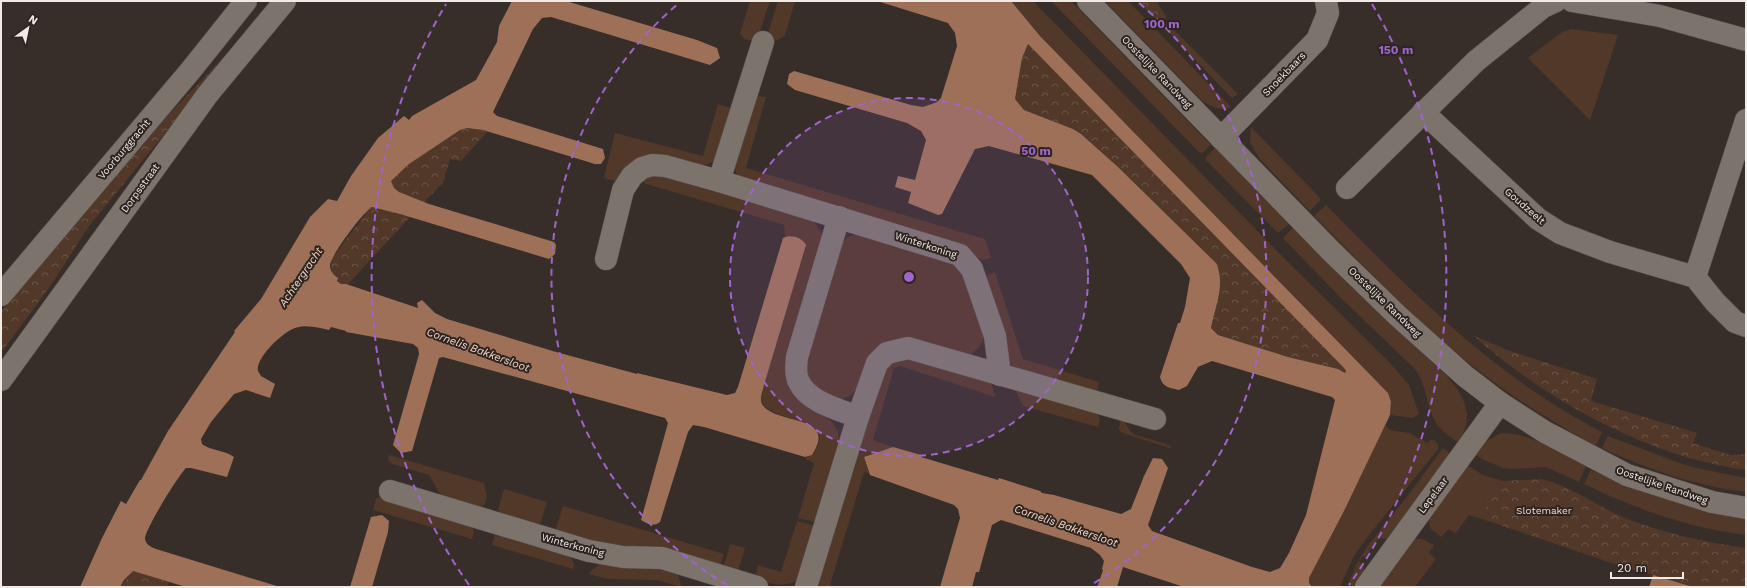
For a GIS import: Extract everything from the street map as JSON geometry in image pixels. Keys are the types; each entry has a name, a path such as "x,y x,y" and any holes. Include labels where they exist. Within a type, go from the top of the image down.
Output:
{"street":[{"name":"Voorburggracht","path":"1,294 191,70 246,1"},
{"name":"Dorpsstraat","path":"1,380 208,94 284,1"},
{"name":"Oostelijke Randweg","path":"1088,1 1221,138 1398,316 1460,371 1500,403 1552,435 1627,475 1712,502 1746,508"},
{"name":"Snoekbaars","path":"1221,138 1317,40 1328,14 1326,1"},
{"path":"1347,188 1476,60 1543,7 1556,1"},
{"path":"1572,1 1660,16 1746,40"},
{"path":"719,181 763,42"},
{"name":"Goudzeelt","path":"1424,112 1538,220 1560,233 1610,252 1695,277"},
{"path":"1746,120 1695,277 1715,302 1735,322 1746,326"},
{"name":"Winterkoning","path":"606,259 623,190 632,176 642,168 652,165 665,166 719,181 960,254 972,269 977,284 994,336 1000,375"},
{"path":"839,217 797,357 796,369 798,382 806,392 821,402 858,417"},
{"path":"806,587 858,417 877,362 887,353 908,348 1155,419"},
{"name":"Lepelaar","path":"1366,587 1500,403"},
{"name":"Winterkoning","path":"390,491 589,551 623,557 662,558 757,587"}],"green space":[{"path":"750,1 770,1 757,40 753,41 744,39 740,33"},
{"path":"778,1 795,1 785,36 770,44 765,43"},
{"path":"1011,1 1033,1 1277,251 1392,365 1409,385 1419,414 1412,418 1390,415 1391,410 1388,393 1040,36"},
{"path":"1051,1 1071,1 1211,145 1202,153 1199,152"},
{"path":"1105,1 1128,1 1231,107 1227,109 1219,109 1200,99"},
{"path":"1138,1 1160,1 1157,3 1167,17 1164,20 1167,23 1163,26"},
{"path":"1167,23 1238,94 1232,98 1163,26"},
{"path":"1572,29 1618,35 1590,120 1528,58 1562,32"},
{"path":"247,33 89,226 51,285 1,353 1,312 101,185"},
{"path":"1028,44 1344,368 1346,371 1345,373 1338,369 1288,357 1218,335 1211,328 1215,309 1216,263 1118,167 1081,134 1073,129 1024,110 1015,99 1022,58"},
{"path":"753,96 766,97 746,168 985,239 991,258 983,260 972,255 740,178 736,172 734,164"},
{"path":"718,104 734,109 715,160 709,164 618,182 604,178 615,133 703,156"},
{"path":"1251,127 1321,199 1310,211 1259,158 1250,142"},
{"path":"467,128 488,131 461,161 450,159 443,183 424,202 395,189 391,181 404,168 443,140 460,130"},
{"path":"1215,148 1289,224 1278,233 1206,160 1206,157"},
{"path":"660,173 811,219 820,230 823,237 789,366 824,416 833,423 838,432 839,445 818,523 798,518 814,463 805,459 817,448 820,438 813,428 775,413 765,407 761,400 764,385 806,245 791,236 785,237 784,225 647,184 646,185 643,181 648,175"},
{"path":"1326,205 1422,300 1489,358 1525,385 1563,410 1602,432 1596,446 1552,421 1510,394 1460,356 1438,337 1396,298 1314,216"},
{"path":"375,207 410,217 348,284 341,284 332,272 332,258 370,208"},
{"path":"1293,228 1347,283 1451,381 1462,397 1467,414 1464,432 1458,442 1444,432 1435,422 1422,382 1414,368 1342,299 1283,238"},
{"path":"857,234 930,253 944,258 962,269 969,285 984,334 984,339 980,347 970,355 908,342 860,384 850,396 841,399 825,397 806,378 805,353 842,242 848,237"},
{"path":"995,272 1023,359 1099,382 1096,396 1012,366 1008,360 984,282 988,275"},
{"path":"1474,336 1510,351 1597,379 1591,401 1697,433 1693,443 1730,455 1746,454 1746,470 1709,463 1672,453 1636,439 1601,422 1566,404 1534,383"},
{"path":"901,357 991,381 995,397 900,366 894,368 873,440 893,447 864,457 869,473 864,472 830,585 834,587 820,587 818,579 882,369"},
{"path":"1014,387 1097,413 1100,419 1098,427 1023,406"},
{"path":"1121,419 1125,422 1133,434 1169,445 1173,449 1120,432 1119,429"},
{"path":"1385,425 1390,430 1410,433 1427,443 1432,439 1438,444 1438,449 1354,556 1340,587 1312,587 1309,583 1309,578 1344,511"},
{"path":"1501,433 1524,436 1586,466 1579,482 1546,467 1513,469 1503,468 1476,455 1483,443"},
{"path":"1608,436 1696,468 1746,478 1746,492 1708,486 1654,470 1602,448"},
{"path":"1443,448 1450,453 1387,539 1379,538 1365,557 1363,556 1359,561 1365,570 1354,587 1347,587 1357,563 1367,547"},
{"path":"389,455 484,483 487,495 486,501 478,511 443,499 429,475 392,464 388,460"},
{"path":"1465,466 1468,466 1483,475 1503,481 1493,487 1483,501 1494,523 1469,515 1456,533 1448,529 1441,537 1430,528 1428,515"},
{"path":"1591,470 1629,486 1686,505 1746,518 1746,535 1704,528 1623,502 1584,484"},
{"name":"Slotemaker","path":"1541,479 1561,485 1616,514 1647,526 1713,543 1746,548 1746,587 1693,587 1618,565 1494,523 1483,501 1493,487 1503,481"},
{"path":"504,489 547,502 541,522 535,528 502,519 498,509"},
{"path":"379,497 471,524 474,532 472,539 373,510 376,499"},
{"path":"563,506 724,554 719,568 642,550 558,535 556,528"},
{"path":"797,521 817,526 799,580 787,584 777,584 755,578 758,565 781,572"},
{"path":"496,531 569,554 574,564 573,569 492,545"},
{"path":"1414,539 1422,539 1434,545 1429,553 1436,559 1415,587 1377,587"},
{"path":"730,544 745,548 737,574 723,569"},
{"path":"601,563 627,563 677,571 681,587 657,580 608,579 589,574"},
{"path":"133,571 169,582 167,587 120,587"}],"water":[{"path":"512,1 566,1 697,40 717,48 720,58 710,65 551,17 542,18 533,29 493,112 497,116 603,149 605,158 601,164 595,164 483,130 467,128 460,130 409,164 391,181 394,188 399,192 429,204 554,242 556,245 555,254 549,259 372,207 355,225 341,244 332,260 330,265 333,274 338,278 337,281 341,284 346,284 418,308 417,303 422,300 435,313 447,319 556,352 637,374 727,395 735,393 738,387 783,238 789,236 799,238 806,245 761,399 762,404 769,411 802,422 811,426 817,432 818,442 812,455 805,457 693,425 688,432 660,522 658,524 646,523 641,520 668,423 665,418 443,357 439,358 412,451 401,453 393,445 419,354 418,348 413,344 346,332 331,327 329,330 304,326 290,330 271,346 261,359 258,366 258,371 261,376 275,384 270,398 246,390 234,394 211,422 201,439 202,444 234,457 227,477 186,468 162,504 146,534 145,539 151,547 156,549 280,587 186,587 133,571 124,580 120,587 80,587 102,538 121,501 126,504 168,431 235,332 234,331 261,299 310,217 328,199 337,201 351,176 378,138 404,116 409,120 412,116 476,80 497,42 499,26"},
{"name":"Cornelis Bakkersloot","path":"877,1 1011,1 1040,36 1388,393 1391,402 1390,415 1344,511 1309,578 1309,583 1312,587 1184,587 1123,567 1117,587 1096,587 1103,570 1104,561 1100,555 1091,548 1001,520 992,525 979,572 976,572 972,587 940,587 960,518 958,509 954,505 870,475 864,457 893,447 998,480 999,478 1040,491 1042,493 1121,514 1131,509 1153,458 1162,459 1168,468 1148,525 1152,531 1270,572 1280,568 1289,553 1306,515 1335,400 1332,397 1212,361 1198,367 1187,386 1179,390 1165,385 1160,377 1178,323 1180,323 1185,307 1190,278 1181,264 1092,175 989,146 975,149 942,214 938,215 908,203 911,192 895,187 898,176 915,180 926,140 921,131 907,123 795,90 787,84 789,74 794,71 911,105 923,107 937,102 941,98 957,46 955,33 948,23","holes":["1028,44 1346,371 1345,373 1338,369 1288,357 1218,335 1211,328 1220,287 1219,271 1216,263 1118,167 1081,134 1073,129 1024,110 1015,99 1022,58"]},
{"path":"382,515 389,521 388,532 372,587 350,587 371,517"},
{"path":"1653,575 1693,587 1649,587"}],"water label":[{"name":"Achtergracht","path":"301,277"}]}
